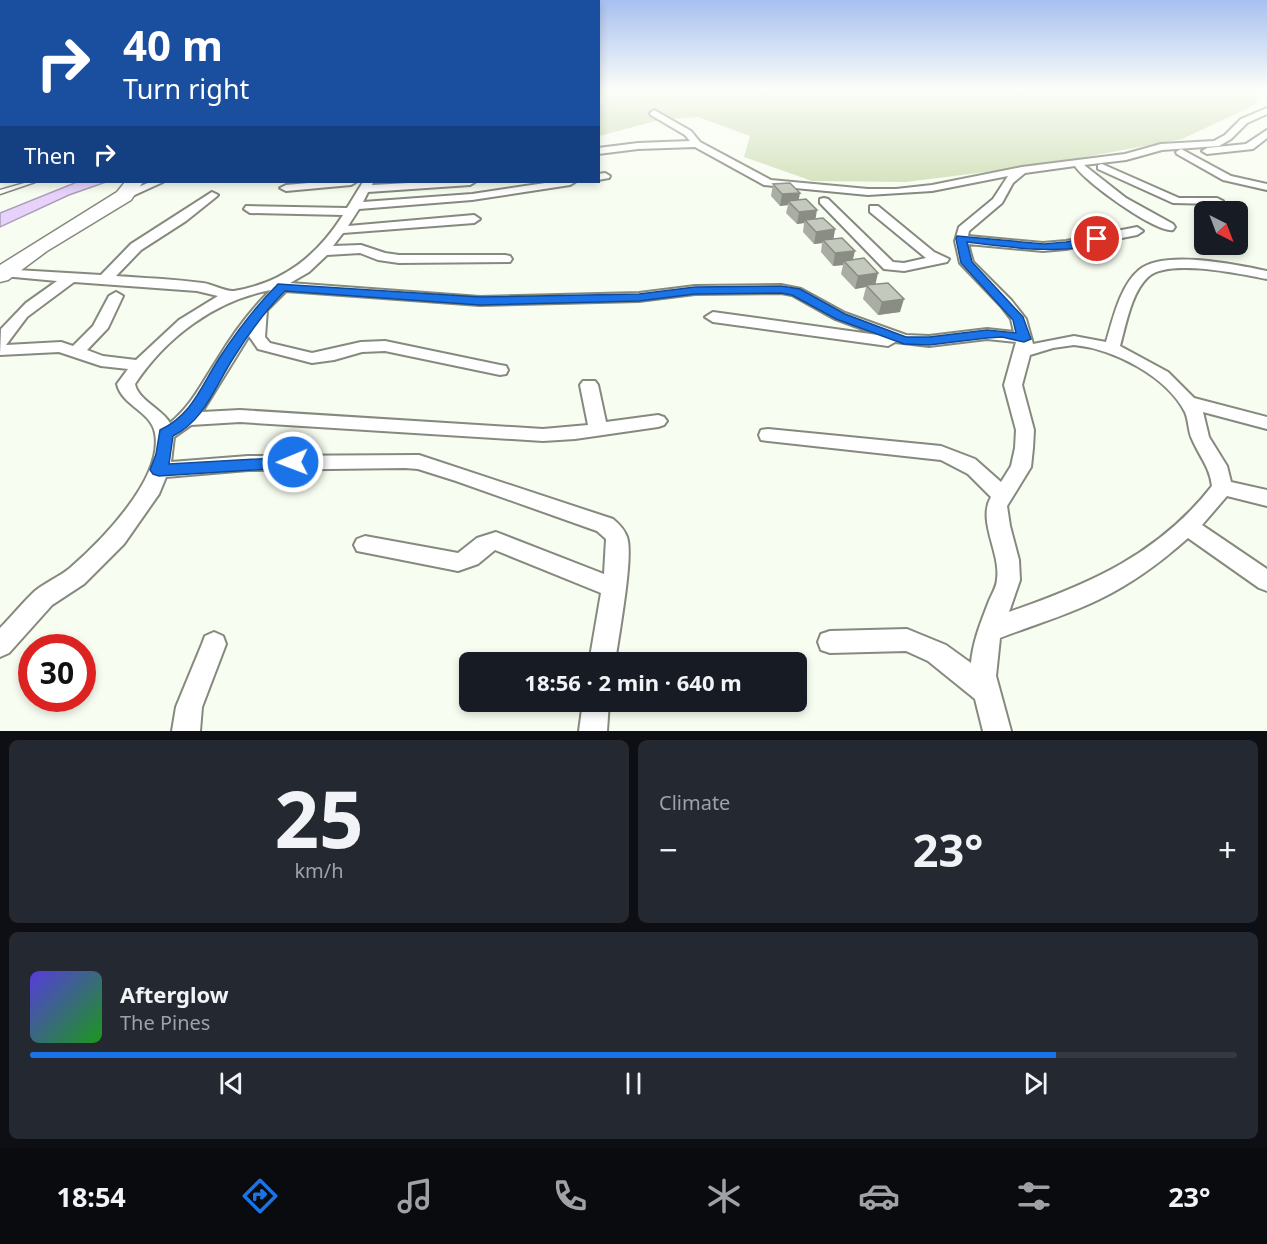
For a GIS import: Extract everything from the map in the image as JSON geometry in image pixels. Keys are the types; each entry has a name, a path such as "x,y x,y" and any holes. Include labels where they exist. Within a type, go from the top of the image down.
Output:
{"highway":[{"path":"2,273 129,189"}],"street":[{"path":"674,124 683,129 697,144 768,183 860,191 912,190 1053,165 1126,156 1161,147 1216,144 1241,124"},
{"path":"1053,165 1102,167 1163,154 1233,150 1250,147 1267,133"},
{"path":"1254,143 1267,147"},
{"path":"600,151 638,146 697,144"},
{"path":"1181,152 1227,178 1267,187"},
{"path":"600,160 615,156"},
{"path":"1080,167 1104,189 1131,208 1169,227"},
{"path":"1102,167 1177,201 1194,201"},
{"path":"997,731 983,676 985,645 1009,580 1008,560 997,513 1002,496 1021,467 1026,430 1013,385 1024,345 1018,319 966,263 961,239 963,230 971,221 998,201 1008,181 1022,171"},
{"path":"129,189 154,183"},
{"path":"286,188 416,183"},
{"path":"250,209 352,209 472,197 563,183"},
{"path":"0,645 44,598 76,577 116,538 152,489 164,454 165,434 159,419 128,393 126,384 139,365 194,318 226,298 276,286 293,277 322,251 339,230 352,209 361,184"},
{"path":"105,279 136,247 182,218 212,195"},
{"path":"824,201 889,266 904,267 940,259"},
{"path":"874,209 929,255 966,263"},
{"path":"339,230 474,219"},
{"path":"961,239 1044,247 1137,231"},
{"path":"322,251 355,248 399,259 505,259"},
{"path":"1112,347 1131,293 1143,272 1151,268 1168,265 1208,266 1266,275"},
{"path":"2,273 105,279 220,291 225,294 226,298"},
{"path":"0,342 6,331 29,309 71,278"},
{"path":"165,434 189,419 226,358 276,286"},
{"path":"276,286 480,301 639,297 695,290 789,290 840,316 904,340"},
{"path":"75,353 100,328 116,296"},
{"path":"260,311 256,338 264,346 277,350 312,358 373,345 385,346 500,370"},
{"path":"713,317 862,339 929,341 1002,334 1024,345 1080,340 1112,347 1153,371 1173,386 1196,415 1199,436 1221,472 1222,487 1188,527 1134,566 1092,592 991,630"},
{"path":"0,350 51,346 101,361 139,365"},
{"path":"589,385 598,430"},
{"path":"1185,401 1267,423"},
{"path":"189,419 240,416 543,435 658,421"},
{"path":"768,435 956,457 969,464 1002,496"},
{"path":"159,470 248,464 384,460 419,462 605,525 613,531 617,539 604,652"},
{"path":"1222,487 1267,498"},
{"path":"1188,527 1267,581"},
{"path":"365,544 458,562 474,556 482,545 496,541 613,588"},
{"path":"830,642 906,640 937,654 988,692"},
{"path":"186,731 189,707 214,644"},
{"path":"593,731 595,712"}],"lane":[{"path":"0,192 29,183"}],"green space":[{"path":"600,124 644,124 600,136"},
{"path":"717,124 1214,124 1182,139 1042,165 906,182 812,181 744,157 750,136"}],"shaded area":[{"path":"75,183 103,183 69,195 0,227 0,213"}],"building":[{"path":"790,183 800,193 782,194 773,184"},
{"path":"806,199 817,210 799,212 788,201"},
{"path":"823,218 835,229 816,232 805,220"},
{"path":"842,238 855,251 835,253 823,240"},
{"path":"864,258 878,273 858,276 844,261"},
{"path":"888,283 904,299 882,302 866,285"}],"route":[{"path":"293,462 159,470 164,454 165,434 181,426 195,412 226,358 260,309 282,287 480,301 659,296 695,290 781,289 796,292 840,316 904,340 917,342 987,334 1013,335 1024,339 1018,319 1006,303 966,263 961,239 1044,247 1097,239"}]}
